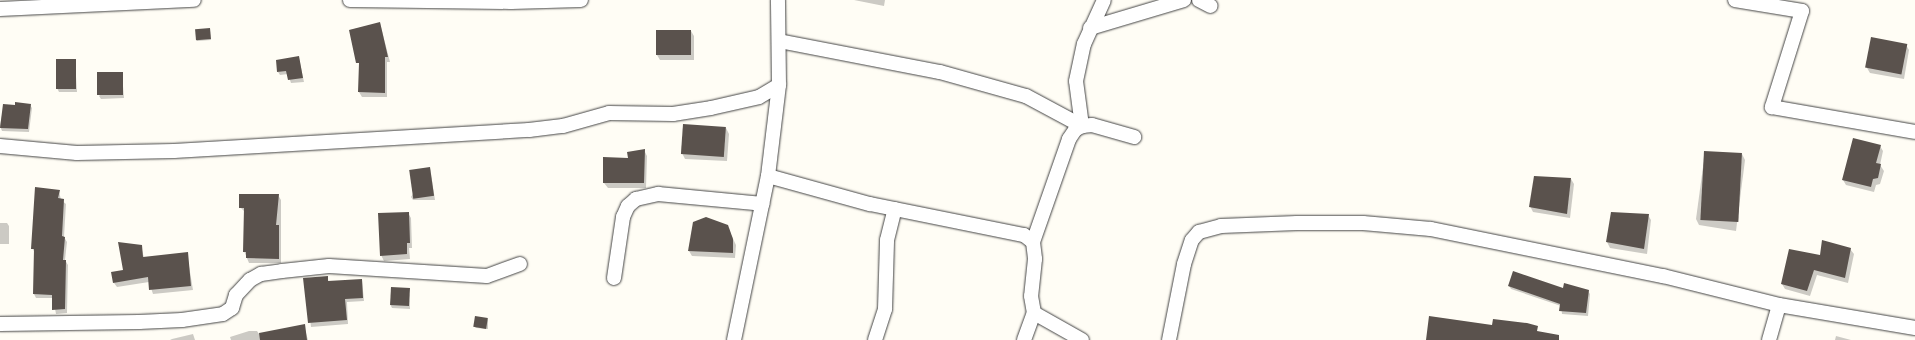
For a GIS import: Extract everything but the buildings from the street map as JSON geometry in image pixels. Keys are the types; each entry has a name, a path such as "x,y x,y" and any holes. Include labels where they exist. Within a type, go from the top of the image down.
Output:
{"street":[{"path":"0,9 194,0"},
{"path":"350,0 511,2 581,0"},
{"path":"734,340 768,176 779,85 778,0"},
{"path":"1082,126 1076,81 1090,28 1104,0"},
{"path":"1090,28 1184,0"},
{"path":"1735,0 1802,11 1772,107 1915,132"},
{"path":"779,40 940,72 1026,96 1082,126 1092,125 1134,137"},
{"path":"0,146 77,153 174,151 529,130 563,126 609,113 673,114 711,108 758,98 779,85"},
{"path":"1024,340 1034,312 1031,296 1034,259 1033,242 1069,139 1082,126"},
{"path":"768,176 854,200 895,208 934,219 1024,235 1033,242"},
{"path":"614,278 623,217 628,206 636,199 658,194 763,204"},
{"path":"875,340 885,309 887,240 895,208"},
{"path":"1169,340 1184,264 1192,240 1199,232 1221,226 1363,223 1431,229 1663,276 1779,305 1915,329 1912,340"},
{"path":"0,324 153,321 222,314 232,308 236,295 250,280 261,274 282,271 330,266 487,276 520,264"},
{"path":"1769,340 1779,305"},
{"path":"1034,312 1082,340"}]}
